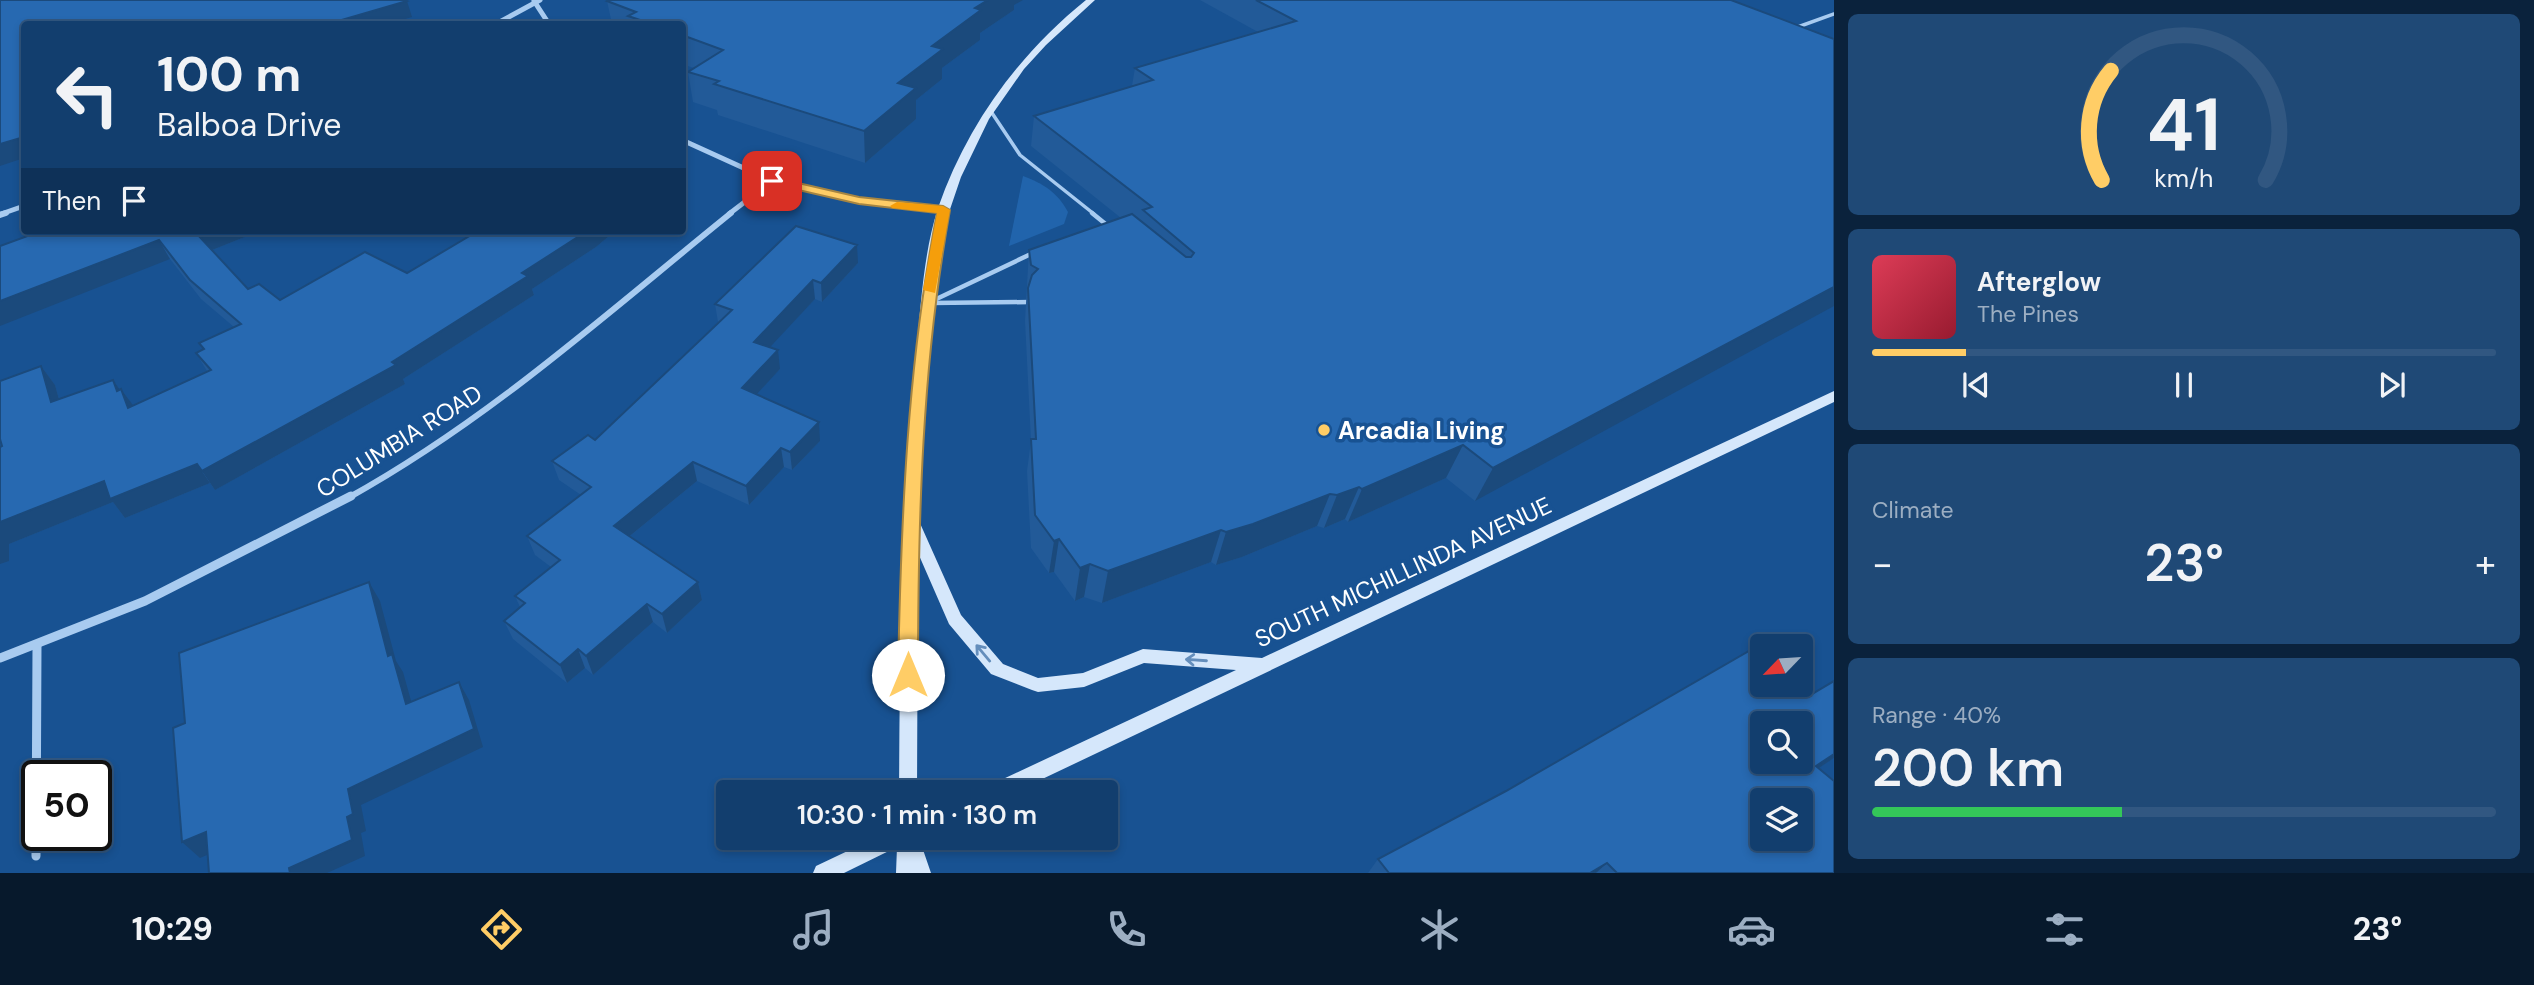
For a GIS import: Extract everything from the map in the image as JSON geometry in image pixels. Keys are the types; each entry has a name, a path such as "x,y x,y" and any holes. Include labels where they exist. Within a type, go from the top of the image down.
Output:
{"main road":[{"path":"908,780 911,522 920,379 928,303 943,210 989,109 1025,60 1060,23 1091,0"},
{"name":"SOUTH MICHILLINDA AVENUE","path":"1021,780 1834,396"},
{"path":"911,522 955,619 997,670 1038,685 1084,680 1143,656 1264,665"},
{"path":"823,873 871,850"},
{"path":"906,873 907,850"},
{"path":"912,850 921,873"}],"street":[{"path":"501,21 536,1 547,21"},
{"path":"686,142 772,181 859,201 943,210"},
{"name":"COLUMBIA ROAD","path":"0,658 37,646 200,578 357,495 461,429 551,361 772,181"},
{"path":"0,215 21,207"},
{"path":"36,856 37,646"}],"lane":[{"path":"1790,30 1834,14"},
{"path":"989,109 1020,155 1119,234"},
{"path":"1096,230 1109,225"},
{"path":"928,303 1008,263 1045,249"},
{"path":"928,303 1030,302"}],"shaded area":[{"path":"1023,176 1049,190 1068,212 1064,224 1009,246"}],"building":[{"path":"0,0 407,1 338,21 21,21 21,138 0,144"},
{"path":"988,0 975,8 981,10 932,46 943,49 898,83 916,88 864,131 714,84 719,81 688,72 723,50 686,36 686,21 643,21 628,16 636,12 607,1"},
{"path":"1256,0 1731,0 1834,39 1834,287 1493,468 1463,445 1362,489 1359,487 1337,495 1330,494 1253,524 1226,532 1221,530 1108,571 1090,564 1080,568 1059,539 1054,541 1035,515 1031,439 1036,439 1028,288 1032,275 1038,269 1031,265 1029,250 1132,214 1186,257 1191,257 1194,253 1143,210 1152,207 1034,116 1153,80 1135,68 1296,21"},
{"path":"796,226 857,245 821,283 813,280 754,342 778,350 742,388 819,422 790,452 781,448 746,486 693,462 614,526 698,582 662,614 647,604 586,656 578,649 560,665 504,621 525,603 515,596 560,560 527,536 591,487 552,461 588,435 595,440 732,310 715,304"},
{"path":"30,235 198,235 248,289 259,284 280,300 365,252 407,273 471,235 581,235 522,273 528,276 392,362 396,365 202,471 197,464 110,499 104,481 0,522 0,381 41,366 51,402 113,380 117,391 121,389 128,408 211,370 196,353 204,349 199,343 241,324 190,280 159,240 0,301 0,246"},
{"path":"369,582 388,656 392,654 406,704 459,682 474,729 348,789 353,814 347,817 352,840 289,868 290,873 209,873 206,832 182,842 173,728 185,723 179,653"},
{"path":"1749,651 1750,697 1813,697 1813,693 1834,681 1834,754 1816,766 1834,781 1834,873 1617,873 1607,863 1590,873 1389,873 1378,859 1506,791"}],"slow traffic":[{"path":"897,206 943,210 930,290"}],"place":[{"name":"Arcadia Living","path":"1324,430"}],"route":[{"path":"772,181 859,201 943,210 932,271 920,379 909,554 908,675"}]}
